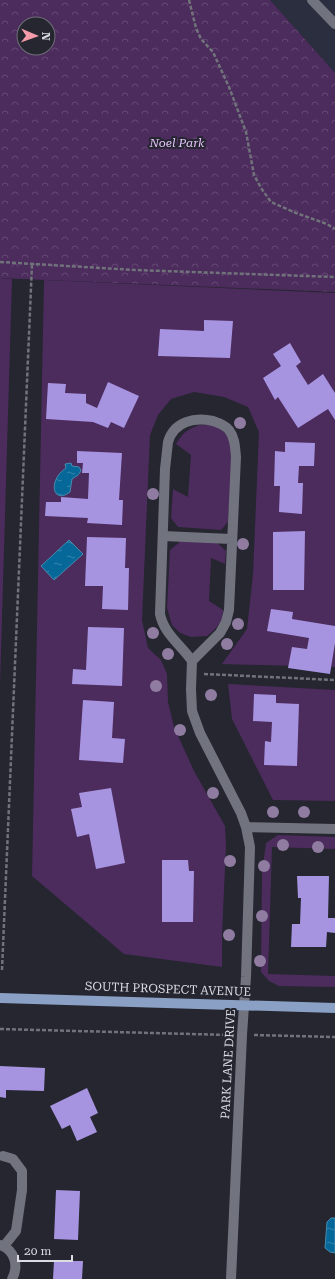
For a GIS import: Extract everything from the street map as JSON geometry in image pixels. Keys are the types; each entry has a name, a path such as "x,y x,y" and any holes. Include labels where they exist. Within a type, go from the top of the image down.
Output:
{"main road":[{"name":"SOUTH PROSPECT AVENUE","path":"0,998 244,1004 335,1008"}],"street":[{"path":"312,0 335,24"},
{"path":"202,418 220,423 228,429 233,438 236,457 231,538 228,610 226,622 220,633 192,661 171,637 162,622 160,614 165,468 170,438 178,427 185,422 202,418"},
{"path":"163,536 231,538"},
{"name":"PARK LANE DRIVE","path":"192,661 192,711 200,733 241,813 246,827 250,853 232,1279"},
{"path":"246,827 335,829"},
{"path":"3,1156 13,1159 22,1171 22,1190 16,1231 2,1245 14,1256 16,1263 12,1279"}],"path":[{"path":"189,0 196,28 201,39 213,52 246,132 254,176 261,188 271,202 327,224 335,229"},
{"path":"0,262 135,270 335,277"},
{"path":"2,970 32,264"},
{"path":"204,674 335,680"},
{"path":"0,1029 227,1035"},
{"path":"262,1035 335,1037"}],"shaded area":[{"path":"270,0 335,0 335,73"}],"green space":[{"name":"Noel Park","path":"0,0 270,0 335,73 335,292 0,278"},
{"path":"0,278 12,279 0,685"},
{"path":"44,280 335,293 335,667 222,664 247,629 253,574 259,432 248,407 224,397 194,392 171,399 158,415 150,435 142,620 148,648 161,660 167,674 168,702 174,727 194,771 225,826 226,846 222,967 124,954 32,876"},
{"path":"199,425 210,425 220,428 227,435 231,445 232,457 228,522 221,530 178,527 171,518 173,489 188,497 191,455 176,444 185,432"},
{"path":"182,540 215,541 226,551 225,564 211,558 209,601 223,610 222,620 207,636 191,637 180,633 172,625 167,608 170,550"},
{"path":"228,684 335,690 335,801 273,800 232,719"},
{"path":"278,835 335,837 335,849 272,847 268,974 335,976 335,987 279,986 269,981 261,972 262,872 266,843"}],"water":[{"path":"71,463 72,466 79,467 81,470 78,475 72,479 70,492 60,496 56,494 54,490 56,479 66,468 65,464"},
{"path":"69,540 83,554 54,580 41,566"},
{"path":"331,1218 335,1218 335,1253 330,1252 325,1248 327,1222"}],"building":[{"path":"204,320 233,321 230,358 158,356 160,329 204,331"},
{"path":"290,343 301,362 296,366 308,385 323,374 335,393 335,420 328,409 298,428 278,397 275,400 263,378 281,366 273,354"},
{"path":"108,382 139,396 124,428 111,422 108,428 93,422 46,419 48,383 66,384 65,393 86,394 86,403 97,408"},
{"path":"285,442 315,443 314,466 299,466 298,483 303,483 302,514 279,512 280,486 274,486 275,451 285,452"},
{"path":"77,451 122,453 119,500 123,500 122,525 87,523 88,518 45,516 46,502 61,502 61,497 88,499 89,473 82,473 83,463 77,463"},
{"path":"305,531 304,590 273,590 273,532"},
{"path":"87,537 126,538 125,568 129,568 128,610 102,609 103,586 85,586"},
{"path":"271,609 293,612 292,619 335,626 335,643 330,674 288,668 292,647 307,649 309,638 267,631"},
{"path":"88,627 124,628 122,686 72,684 73,669 86,670"},
{"path":"254,694 276,695 276,703 299,704 297,766 264,765 265,741 271,742 272,722 253,721"},
{"path":"83,700 114,702 112,738 125,739 123,763 79,760"},
{"path":"111,788 125,863 96,869 89,834 77,837 71,809 82,807 79,793"},
{"path":"162,860 188,860 189,871 194,871 193,922 162,922"},
{"path":"297,876 329,876 328,918 335,918 335,933 327,932 326,947 291,947 292,924 300,924 301,898 298,898"},
{"path":"0,1066 45,1068 44,1091 6,1090 6,1098 0,1097"},
{"path":"87,1088 98,1113 90,1117 97,1132 77,1141 70,1125 62,1129 50,1106"},
{"path":"56,1190 80,1191 78,1240 54,1239"},
{"path":"54,1261 83,1261 82,1279 53,1279"}]}
